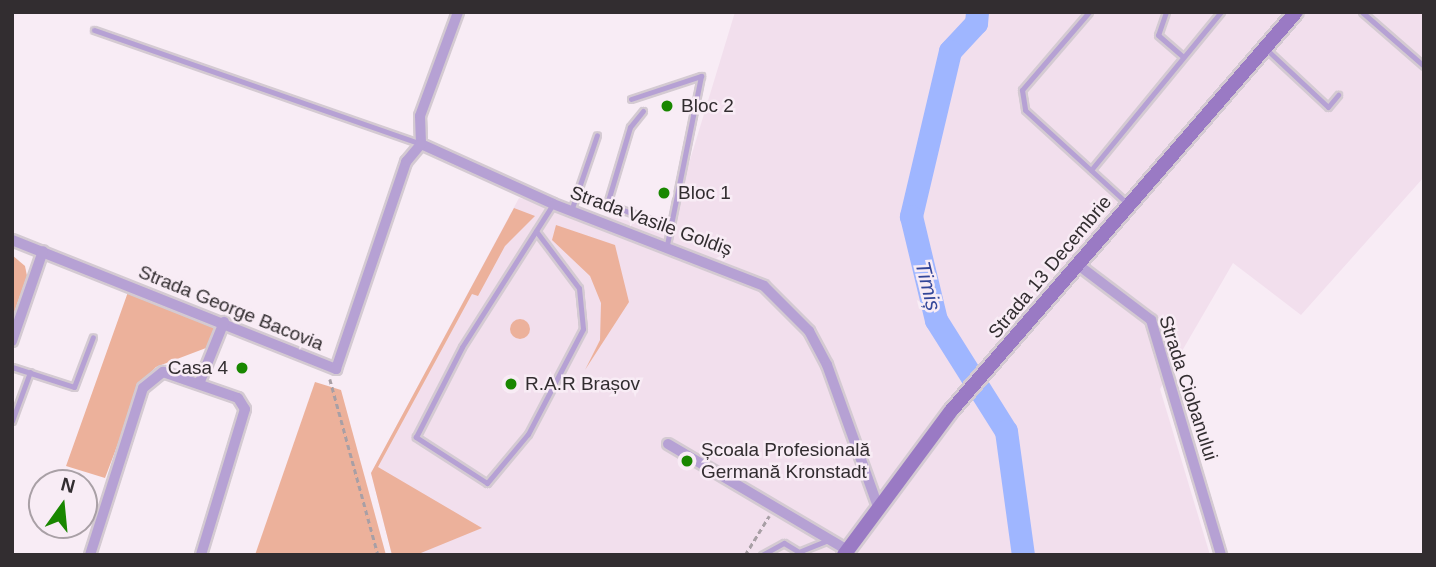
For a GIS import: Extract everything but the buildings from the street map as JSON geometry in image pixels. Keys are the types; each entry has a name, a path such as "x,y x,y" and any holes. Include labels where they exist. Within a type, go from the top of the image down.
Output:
{"main road":[{"name":"Strada 13 Decembrie","path":"846,552 951,411 1296,12"}],"street":[{"path":"421,144 421,116 458,12"},
{"name":"Strada Vasile Goldiș","path":"421,144 553,204 734,270 787,304 827,365 878,507"},
{"name":"Strada George Bacovia","path":"12,240 223,322 327,367 341,364 406,162 421,144"},
{"path":"12,341 43,251"},
{"name":"Strada Ciobanului","path":"1077,264 1151,320 1221,555"},
{"path":"199,384 223,322"},
{"path":"90,555 143,388 163,372 238,398 245,409 201,555"},
{"path":"668,444 831,539 846,552"}],"lane":[{"path":"1089,12 1022,90 1024,110 1128,204"},
{"path":"1166,12 1158,35 1183,57"},
{"path":"1091,170 1221,12"},
{"path":"1363,12 1423,62"},
{"path":"94,30 421,144"},
{"path":"1265,48 1328,107 1338,95"},
{"path":"631,99 701,76 667,245"},
{"path":"643,111 630,127 607,204 672,228"},
{"path":"571,211 597,135"},
{"path":"536,231 579,288 583,329 528,435 487,484 416,437 462,347 553,204"},
{"path":"621,229 626,212"},
{"path":"12,367 74,387 93,337"},
{"path":"12,421 30,372"},
{"path":"762,555 777,544 803,553 831,539"}],"path":[{"path":"327,367 378,555"},
{"path":"746,555 774,507"}],"shaded area":[{"path":"735,12 1424,12 1424,177 1301,315 1233,263 1160,389 1210,555 392,555 371,473 519,198 669,229"},
{"path":"514,208 535,216 505,246 478,296 472,294 378,467 482,528 416,555 392,555 371,473"},
{"path":"556,225 615,245 629,302 585,370 600,340 601,303 590,276 552,240"},
{"path":"12,255 25,266 27,276 12,319"},
{"path":"128,292 218,325 206,348 156,367 141,383 105,478 98,476 98,469 66,466"},
{"path":"520,319 527,322 530,329 527,336 520,339 513,336 510,329 513,322"},
{"path":"315,382 341,390 386,555 255,555"}],"waterway":[{"name":"Timiș","path":"977,12 976,23 950,51 911,216 936,320 1006,431 1023,555"}],"place":[{"name":"Bloc 2","path":"667,106"},
{"name":"Bloc 1","path":"664,193"},
{"name":"Casa 4","path":"242,368"},
{"name":"R.A.R Brașov","path":"511,384"},
{"name":"Școala Profesională Germană Kronstadt","path":"687,461"}]}
